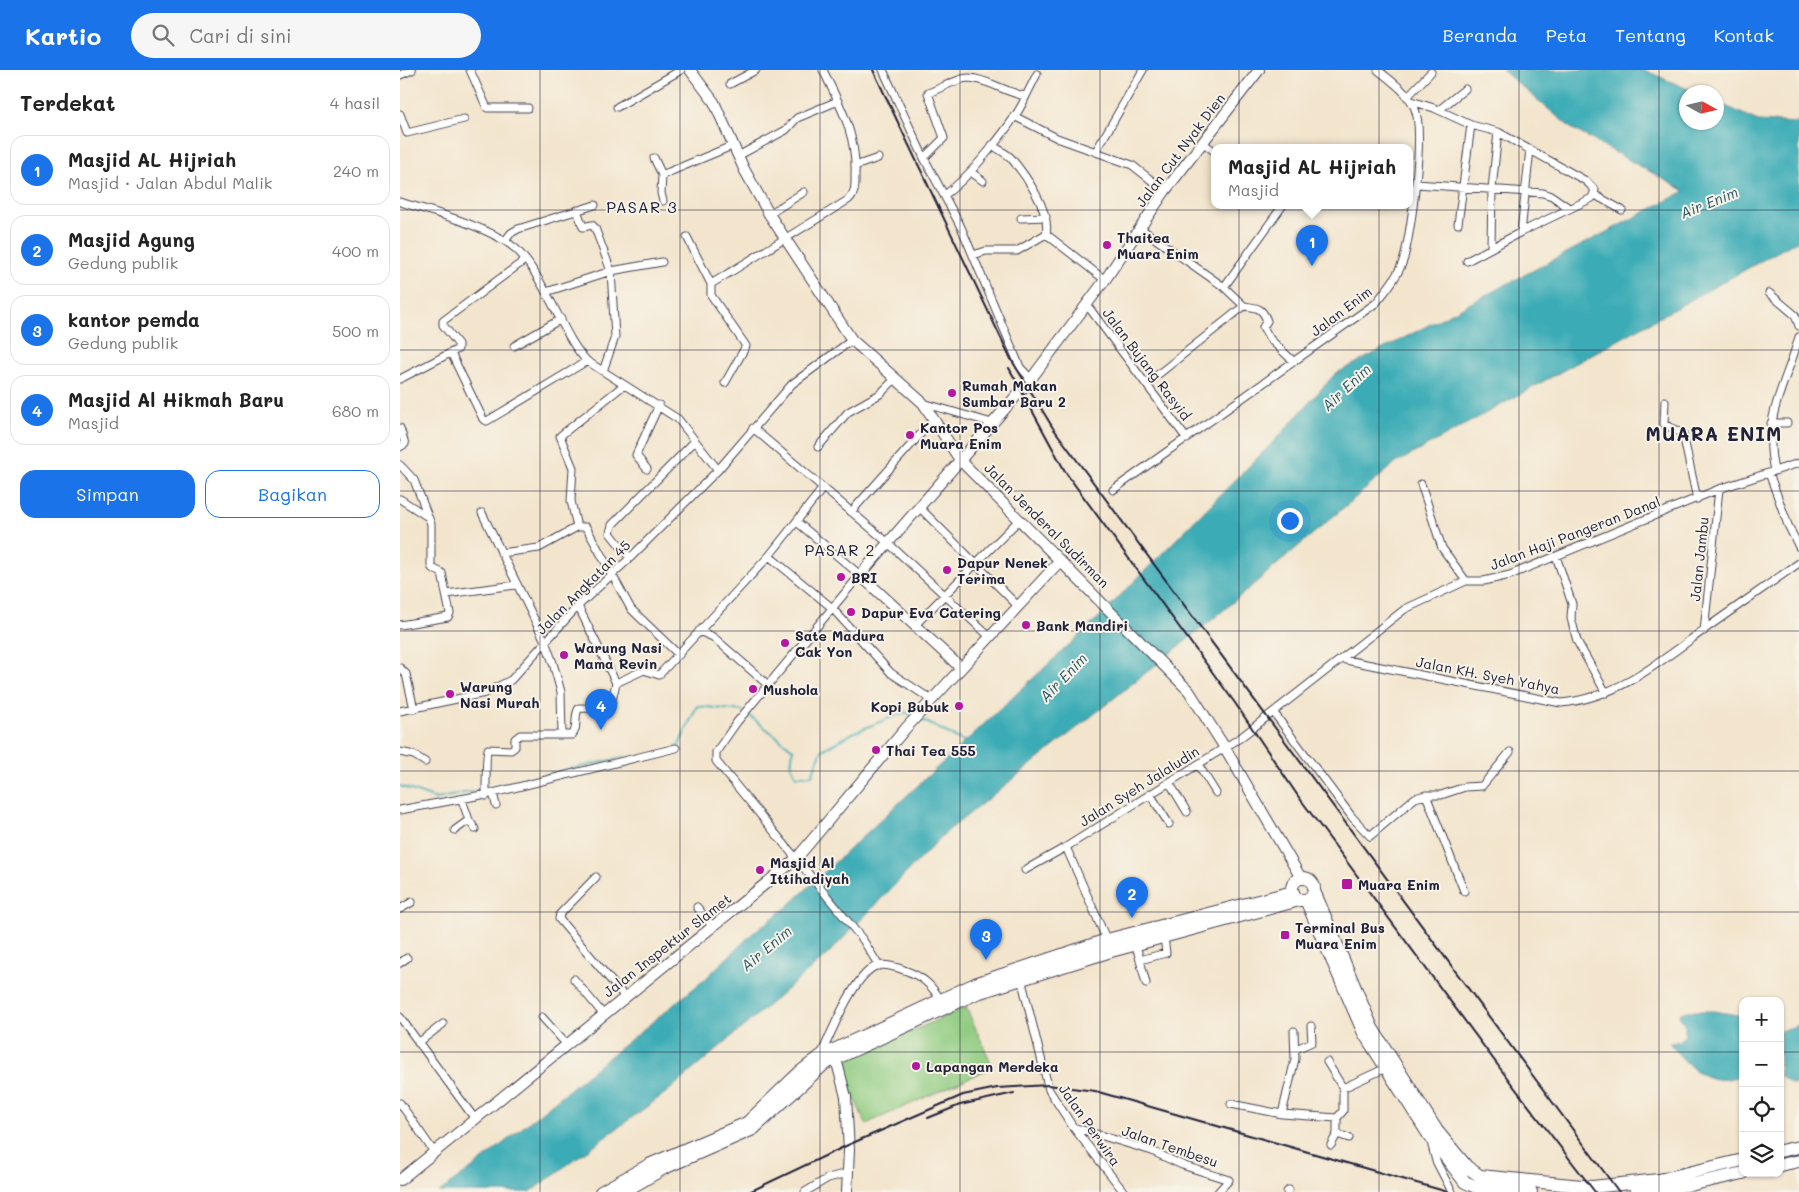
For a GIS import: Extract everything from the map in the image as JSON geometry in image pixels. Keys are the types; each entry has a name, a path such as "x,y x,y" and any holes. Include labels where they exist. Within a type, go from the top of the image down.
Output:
{"highway":[{"path":"1109,946 1136,945 1303,896 1311,881 1301,878 1293,886 1303,896 1372,1028 1433,1133 1467,1167 1480,1176 1592,1187 1660,1187 1694,1184 1739,1174"},
{"path":"601,1192 649,1164 746,1123 799,1073 942,1004 975,984 1020,975 1109,946 1303,896"},
{"path":"1303,896 1364,1033 1465,1182 1478,1188 1531,1192"},
{"path":"623,1192 664,1168 753,1129 827,1060"},
{"path":"1784,1150 1799,1147"},
{"path":"1784,1164 1799,1160"},
{"path":"1636,1192 1660,1187 1739,1161"}],"main road":[{"name":"Jalan Jenderal Sudirman","path":"690,70 714,102 738,156 769,214 852,340 923,402 960,460 1189,691 1225,748 1301,878"},
{"name":"Jalan Cut Nyak Dien","path":"860,575 1031,379 1105,280 1165,192 1259,70"},
{"name":"Jalan Inspektur Slamet","path":"400,1180 796,859 906,728 1060,561"},
{"path":"860,575 961,668"},
{"path":"827,1060 846,1097 849,1150 847,1192"}],"street":[{"path":"400,75 412,70"},
{"path":"470,70 487,108 528,108"},
{"path":"617,107 681,70"},
{"path":"730,84 756,70"},
{"path":"711,284 852,197 856,166 853,137 823,70"},
{"path":"883,70 924,158 946,194 974,255 1020,367 1031,379"},
{"path":"1096,151 1143,70"},
{"name":"Jalan Enim","path":"1378,70 1409,99 1419,119 1416,184 1413,202"},
{"path":"1431,72 1409,99 1471,126 1498,132 1586,182 1595,190 1595,195"},
{"path":"946,194 971,172 1014,116 1037,74"},
{"path":"924,158 944,138 928,93 967,78 979,80 1015,95 1026,96"},
{"path":"1438,110 1465,88"},
{"path":"738,156 786,130 797,118 838,101"},
{"path":"400,114 407,133 464,119"},
{"path":"1014,116 1058,138 1132,166 1165,192"},
{"path":"1458,224 1471,126"},
{"path":"1491,247 1492,189 1498,132"},
{"path":"1202,142 1211,149"},
{"path":"662,175 734,145"},
{"path":"992,145 1010,157 1040,201 1046,217 1046,234"},
{"path":"1521,232 1530,149"},
{"path":"654,158 662,175 661,193 663,201"},
{"path":"856,166 878,158"},
{"path":"971,172 983,181"},
{"path":"1416,184 1524,191 1552,196 1568,208"},
{"path":"769,214 804,192"},
{"path":"1467,261 1595,195"},
{"path":"1595,195 1622,210"},
{"path":"400,202 432,211 505,241 525,260 546,292 578,352 587,361 659,405 678,420 718,470"},
{"path":"505,241 511,233 518,229 595,205"},
{"path":"1224,287 1281,209"},
{"name":"Jalan Enim","path":"1113,490 1376,303 1392,283 1404,258 1412,209"},
{"path":"577,210 583,227 592,225 595,228 611,271 615,342 602,371"},
{"path":"1021,218 1046,217"},
{"path":"1140,228 1224,287 1244,306 1262,310 1267,320 1263,328 1266,334 1293,361"},
{"path":"974,255 986,251 1017,252 1046,234"},
{"path":"1046,234 1105,280"},
{"path":"687,237 711,284 711,295 746,346 725,382"},
{"path":"400,379 458,349 459,346 443,325 443,321 525,260"},
{"path":"546,292 611,271 662,262"},
{"path":"1768,293 1795,315 1799,326"},
{"name":"Jalan Bujang Rasyid","path":"1087,305 1187,439"},
{"path":"1146,384 1244,306"},
{"path":"514,346 561,319"},
{"path":"1799,337 1778,393 1771,423 1770,450 1772,472 1788,525 1799,547"},
{"name":"Jalan Angkatan 45","path":"400,711 494,689 511,680 578,606 630,558 718,470 792,384 852,340"},
{"path":"451,353 483,419 487,421 587,361"},
{"path":"818,447 848,412 880,394 896,378"},
{"path":"578,527 571,501 573,468 560,436 624,385"},
{"path":"1665,400 1664,424 1683,434 1697,499"},
{"path":"923,402 992,423"},
{"path":"647,469 639,462 636,455 659,405"},
{"path":"851,512 934,419"},
{"path":"1771,423 1787,423"},
{"path":"400,428 405,442 400,447"},
{"path":"753,428 887,542 990,636"},
{"path":"630,558 610,532 612,525 694,441"},
{"name":"Jalan Haji Pangeran Danal","path":"1225,748 1274,713 1405,609 1466,581 1498,578 1719,489 1799,463"},
{"path":"400,465 414,480 428,517 432,531 431,565 432,568 442,573 450,613 448,617 400,625"},
{"path":"1421,484 1442,548 1466,581"},
{"path":"616,683 644,670 659,675 769,556 823,488"},
{"name":"Jalan Jambu","path":"1704,631 1719,489"},
{"path":"400,499 428,517"},
{"path":"920,506 1018,606"},
{"path":"482,514 545,641 561,692 562,734"},
{"path":"914,626 1019,520"},
{"path":"797,522 860,575 753,700 716,752 716,762 863,940 879,966"},
{"path":"500,553 538,548 583,526 589,530 611,575 631,609 679,655"},
{"path":"769,556 831,607 891,673 929,703"},
{"path":"1556,556 1572,604 1571,618 1577,641 1606,693"},
{"name":"Jalan KH. Syeh Yahya","path":"1341,659 1562,703 1580,702 1606,693 1655,667 1799,563"},
{"path":"446,594 516,585"},
{"path":"496,805 488,794 485,753 488,749 511,750 515,747 515,739 520,735 574,734 578,708 608,707 616,683 578,606"},
{"path":"699,631 713,637 767,684"},
{"path":"400,668 406,674 414,709"},
{"path":"1274,713 1352,818 1370,836 1415,798 1426,795 1441,795 1464,787 1482,786 1510,752"},
{"path":"400,810 462,800 676,748"},
{"name":"Jalan Syeh Jalaludin","path":"1025,870 1066,847 1225,748"},
{"path":"400,752 414,755 426,762"},
{"path":"1198,764 1216,793"},
{"path":"1169,782 1187,812"},
{"path":"1150,794 1169,824"},
{"path":"1426,795 1464,891"},
{"path":"462,800 469,820 475,829"},
{"path":"455,830 469,820"},
{"path":"1066,847 1109,946"},
{"path":"596,877 560,914 559,918 625,997"},
{"path":"400,909 412,902"},
{"path":"697,907 714,927"},
{"path":"1140,960 1166,953 1164,937"},
{"path":"1136,945 1146,983"},
{"path":"400,963 407,958"},
{"path":"827,1060 845,1004 867,973 879,966 894,967 918,976 932,986 942,1004"},
{"name":"Jalan Perwira","path":"1020,975 1049,1090 1073,1127 1124,1192"},
{"path":"574,979 603,1014"},
{"path":"400,1017 475,1119"},
{"path":"542,1017 567,1045"},
{"path":"418,1043 444,1024"},
{"path":"1296,1049 1312,1042 1311,1026"},
{"path":"1282,1114 1296,1049 1294,1031"},
{"path":"1327,1062 1343,1088 1343,1111 1337,1118 1336,1134 1331,1145"},
{"path":"1343,1088 1388,1067"},
{"path":"400,1103 434,1152"},
{"path":"1232,1104 1282,1114 1337,1118"},
{"name":"Jalan Tembesu","path":"1073,1127 1152,1151 1182,1165 1229,1180 1218,1192"},
{"path":"1433,1133 1436,1161 1452,1192"},
{"path":"1336,1134 1349,1138"},
{"path":"806,1192 828,1178 848,1173"}],"green space":[{"name":"Lapangan Merdeka","path":"966,1007 993,1067 866,1124 839,1064"}],"water":[{"name":"Air Enim","path":"1502,70 1644,70 1679,85 1679,130 1724,130 1724,105 1758,121 1799,123 1799,240 1396,463 1212,620 944,834 827,955 667,1092 530,1192 439,1192 474,1167 704,980 753,933 787,907 1097,619 1280,435 1335,374 1685,191 1571,128"},
{"path":"1687,1011 1714,1011 1739,1015 1739,1075 1721,1079 1711,1078 1701,1074 1684,1061 1670,1043 1680,1041 1685,1035 1685,1024 1679,1016"},
{"path":"1799,1025 1799,1084 1791,1084 1784,1079 1784,1030"}],"waterway":[{"path":"676,746 679,745 697,706 743,711"},
{"path":"747,714 793,749 791,766 796,776 812,775 822,750 855,732 905,712 913,716"},
{"path":"920,719 967,743"},
{"path":"488,788 625,757"},
{"path":"400,786 436,799 484,789"}],"railway":[{"path":"873,70 1011,359 1053,428 1619,1192"},
{"path":"1009,368 1066,473 1235,703 1298,796 1511,1083 1595,1192"},
{"path":"749,1192 848,1145 963,1095 997,1088 1048,1085 1095,1091 1448,1192"},
{"path":"928,1118 960,1105 1014,1093"}],"place":[{"name":"Thaitea Muara Enim","path":"1107,245"},
{"name":"Masjid AL Hijriah","path":"1312,266"},
{"name":"Rumah Makan Sumbar Baru 2","path":"952,393"},
{"name":"Kantor Pos Muara Enim","path":"910,435"},
{"name":"Dapur Nenek Terima","path":"947,570"},
{"name":"BRI","path":"841,577"},
{"name":"Dapur Eva Catering","path":"851,612"},
{"name":"Bank Mandiri","path":"1026,625"},
{"name":"Sate Madura Cak Yon","path":"785,643"},
{"name":"Warung Nasi Mama Revin","path":"564,655"},
{"name":"Mushola","path":"753,689"},
{"name":"Warung Nasi Murah","path":"450,694"},
{"name":"Kopi Bubuk","path":"959,706"},
{"name":"Masjid Al Hikmah Baru","path":"601,730"},
{"name":"Thai Tea 555","path":"876,750"},
{"name":"Masjid Al Ittihadiyah","path":"760,870"},
{"name":"Muara Enim","path":"1347,884"},
{"name":"Masjid Agung","path":"1132,918"},
{"name":"Terminal Bus Muara Enim","path":"1285,935"},
{"name":"kantor pemda","path":"986,960"},
{"name":"Lapangan Merdeka","path":"916,1066"}],"district":[{"name":"PASAR 3","path":"642,206"},
{"name":"MUARA ENIM","path":"1714,433"},
{"name":"PASAR 2","path":"840,549"}]}
